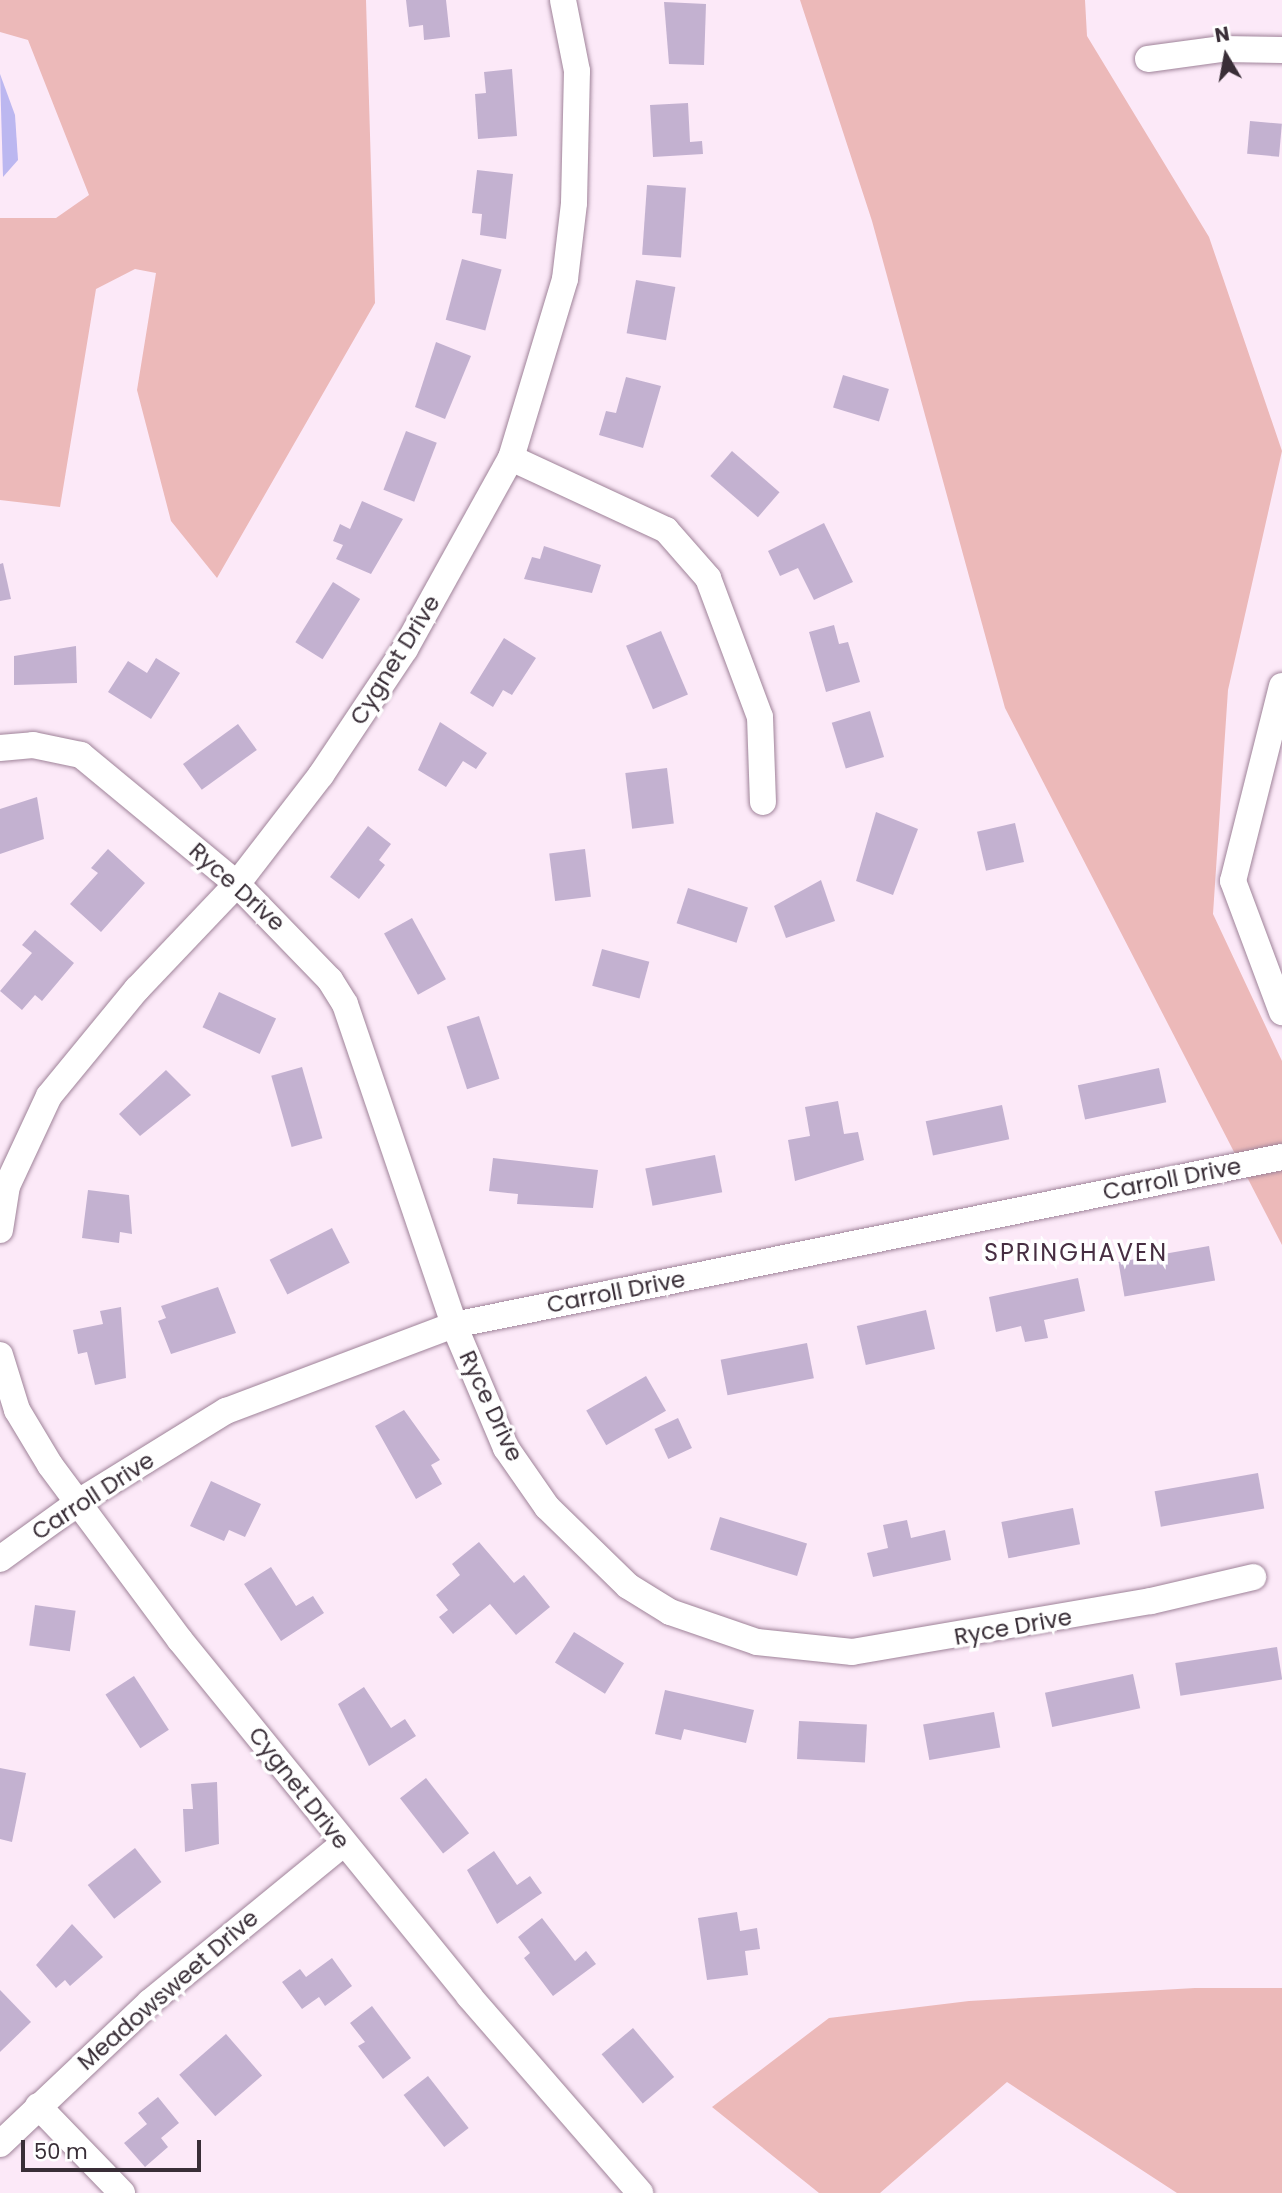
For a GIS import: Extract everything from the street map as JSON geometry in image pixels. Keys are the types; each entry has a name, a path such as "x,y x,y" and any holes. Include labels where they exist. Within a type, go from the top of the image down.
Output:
{"street":[{"name":"Cygnet Drive","path":"0,1230 7,1186 49,1096 137,989 237,884 384,684 511,458 565,279 573,215 577,71 563,0"},
{"path":"1148,59 1222,49 1282,50"},
{"path":"511,458 666,530 708,578 760,717 763,802"},
{"path":"1282,686 1233,881 1282,1013"},
{"name":"Ryce Drive","path":"0,748 33,745 81,755 237,884 312,958 345,1004 454,1325 506,1448 593,1556 670,1612 757,1642 852,1652 1151,1601 1253,1577"},
{"name":"Carroll Drive","path":"0,1559 80,1501 226,1411 454,1325 1282,1157"},
{"name":"Cygnet Drive","path":"0,1355 17,1410 180,1640 343,1844 640,2193"},
{"name":"Meadowsweet Drive","path":"0,2144 150,2002 343,1844"},
{"path":"38,2106 122,2193"}],"shaded area":[{"path":"0,0 366,0 375,303 217,578 171,521 137,390 156,273 135,269 96,289 60,507 0,500 0,218 56,218 89,195 28,40 0,32"},
{"path":"800,0 1085,0 1087,36 1209,237 1282,451 1228,690 1213,914 1282,1061 1282,1245 1005,708 872,221"},
{"path":"0,74 15,115 18,160 3,177"},
{"path":"1195,1988 1282,1988 1282,2193 1177,2193 1007,2082 880,2193 819,2193 712,2107 829,2018 969,2001"}],"building":[{"path":"406,0 446,0 450,37 424,40 423,25 409,27"},
{"path":"664,2 706,4 704,65 669,64"},
{"path":"512,69 517,136 478,139 475,94 486,93 484,72"},
{"path":"688,103 690,142 702,141 703,154 653,157 650,105"},
{"path":"1250,121 1282,124 1279,157 1247,154"},
{"path":"477,170 513,174 506,239 480,235 482,214 472,213"},
{"path":"647,185 686,188 681,258 642,255"},
{"path":"462,259 502,270 485,330 446,320"},
{"path":"636,280 675,287 666,340 627,333"},
{"path":"436,342 471,356 445,419 415,407"},
{"path":"843,375 889,389 879,422 833,408"},
{"path":"626,377 661,386 643,448 599,435 606,411 616,413"},
{"path":"406,431 437,443 414,502 383,490"},
{"path":"732,451 780,492 758,517 710,476"},
{"path":"362,501 403,519 371,574 336,559 343,545 333,541 340,524 350,529"},
{"path":"824,523 853,582 814,600 798,568 780,576 768,551"},
{"path":"544,546 601,565 592,593 524,579 532,557 540,559"},
{"path":"3,563 11,599 0,601 0,564"},
{"path":"333,582 360,599 323,659 295,642"},
{"path":"834,625 839,644 848,642 860,682 826,692 809,632"},
{"path":"661,631 688,695 653,709 626,646"},
{"path":"504,638 536,658 512,695 503,690 493,707 470,693"},
{"path":"76,646 77,683 14,685 14,656"},
{"path":"156,658 180,673 151,719 108,692 128,661 147,673"},
{"path":"870,711 884,757 846,769 832,723"},
{"path":"440,722 487,753 476,769 463,761 446,787 418,770"},
{"path":"238,724 257,750 202,790 183,764"},
{"path":"667,768 674,824 632,829 625,773"},
{"path":"37,797 44,839 0,854 0,809"},
{"path":"876,812 918,829 893,895 856,881"},
{"path":"1015,823 1024,862 986,871 977,832"},
{"path":"368,826 391,844 379,860 385,865 359,899 330,877"},
{"path":"108,849 145,883 101,932 70,904 98,873 91,868"},
{"path":"585,849 591,897 555,901 549,853"},
{"path":"821,880 835,921 786,938 774,906"},
{"path":"688,888 748,907 736,943 677,923"},
{"path":"412,918 446,979 418,995 384,934"},
{"path":"35,930 74,963 42,1001 35,995 22,1010 0,991 32,953 22,945"},
{"path":"602,949 649,962 639,998 592,986"},
{"path":"219,992 276,1019 260,1054 203,1027"},
{"path":"479,1016 499,1079 467,1089 447,1027"},
{"path":"302,1067 322,1138 292,1147 271,1076"},
{"path":"1159,1068 1166,1102 1085,1119 1078,1085"},
{"path":"166,1070 191,1095 140,1136 119,1114"},
{"path":"838,1101 844,1134 858,1132 864,1160 795,1181 788,1140 810,1136 805,1107"},
{"path":"1002,1105 1009,1139 933,1155 926,1121"},
{"path":"715,1155 722,1192 653,1206 645,1169"},
{"path":"493,1158 598,1170 593,1208 517,1204 518,1194 489,1191"},
{"path":"88,1190 129,1195 132,1234 120,1232 119,1243 82,1238"},
{"path":"332,1228 350,1263 287,1295 270,1260"},
{"path":"1209,1246 1215,1280 1124,1296 1118,1262"},
{"path":"1078,1278 1085,1311 1044,1320 1048,1338 1025,1342 1021,1326 996,1332 989,1297"},
{"path":"218,1287 236,1333 171,1354 158,1321 166,1318 161,1306"},
{"path":"121,1307 126,1378 95,1385 87,1352 78,1354 73,1330 103,1324 100,1311"},
{"path":"926,1310 935,1349 866,1365 857,1326"},
{"path":"807,1343 814,1378 727,1395 721,1360"},
{"path":"646,1376 666,1411 606,1445 586,1410"},
{"path":"404,1410 440,1460 431,1465 442,1484 416,1499 375,1426"},
{"path":"678,1418 692,1448 668,1459 654,1429"},
{"path":"1258,1473 1264,1508 1161,1527 1155,1491"},
{"path":"211,1481 261,1504 245,1537 229,1530 224,1541 190,1526"},
{"path":"1073,1508 1080,1544 1008,1558 1001,1522"},
{"path":"720,1517 807,1544 797,1576 710,1550"},
{"path":"907,1520 911,1538 945,1530 951,1560 873,1577 867,1553 888,1548 883,1525"},
{"path":"479,1542 514,1583 524,1575 550,1607 516,1635 490,1604 453,1634 439,1617 448,1610 436,1595 460,1575 452,1564"},
{"path":"271,1567 296,1606 313,1596 324,1613 281,1641 244,1584"},
{"path":"35,1605 76,1611 70,1651 29,1646"},
{"path":"574,1632 624,1663 605,1694 555,1663"},
{"path":"1277,1647 1282,1680 1180,1696 1175,1663"},
{"path":"1133,1674 1140,1708 1052,1727 1045,1693"},
{"path":"134,1676 169,1730 140,1748 105,1695"},
{"path":"364,1687 391,1728 405,1719 416,1736 369,1766 338,1704"},
{"path":"665,1690 754,1710 746,1743 684,1729 681,1740 655,1734"},
{"path":"994,1712 1000,1747 929,1760 923,1725"},
{"path":"799,1721 867,1725 865,1763 797,1759"},
{"path":"0,1768 26,1773 12,1842 0,1839"},
{"path":"426,1778 469,1833 443,1853 400,1798"},
{"path":"217,1782 219,1844 185,1852 183,1809 193,1809 191,1784"},
{"path":"135,1848 161,1882 114,1919 88,1885"},
{"path":"494,1851 517,1885 530,1876 542,1893 497,1924 467,1870"},
{"path":"737,1912 740,1931 757,1928 760,1949 745,1951 748,1975 707,1980 698,1918"},
{"path":"542,1918 575,1961 586,1951 596,1964 553,1996 524,1958 530,1953 518,1937"},
{"path":"72,1924 103,1957 70,1986 65,1980 56,1988 36,1965"},
{"path":"332,1958 352,1986 325,2006 319,1997 302,2009 282,1982 300,1969 306,1977"},
{"path":"0,1990 31,2022 0,2052"},
{"path":"372,2006 411,2058 383,2079 358,2046 365,2042 350,2023"},
{"path":"633,2028 674,2077 643,2103 602,2054"},
{"path":"226,2034 262,2076 215,2116 179,2075"},
{"path":"428,2076 469,2128 444,2147 404,2095"},
{"path":"158,2097 179,2123 161,2138 168,2147 145,2167 124,2143 147,2124 138,2113"}],"district":[{"name":"SPRINGHAVEN","path":"1076,1253"}]}
